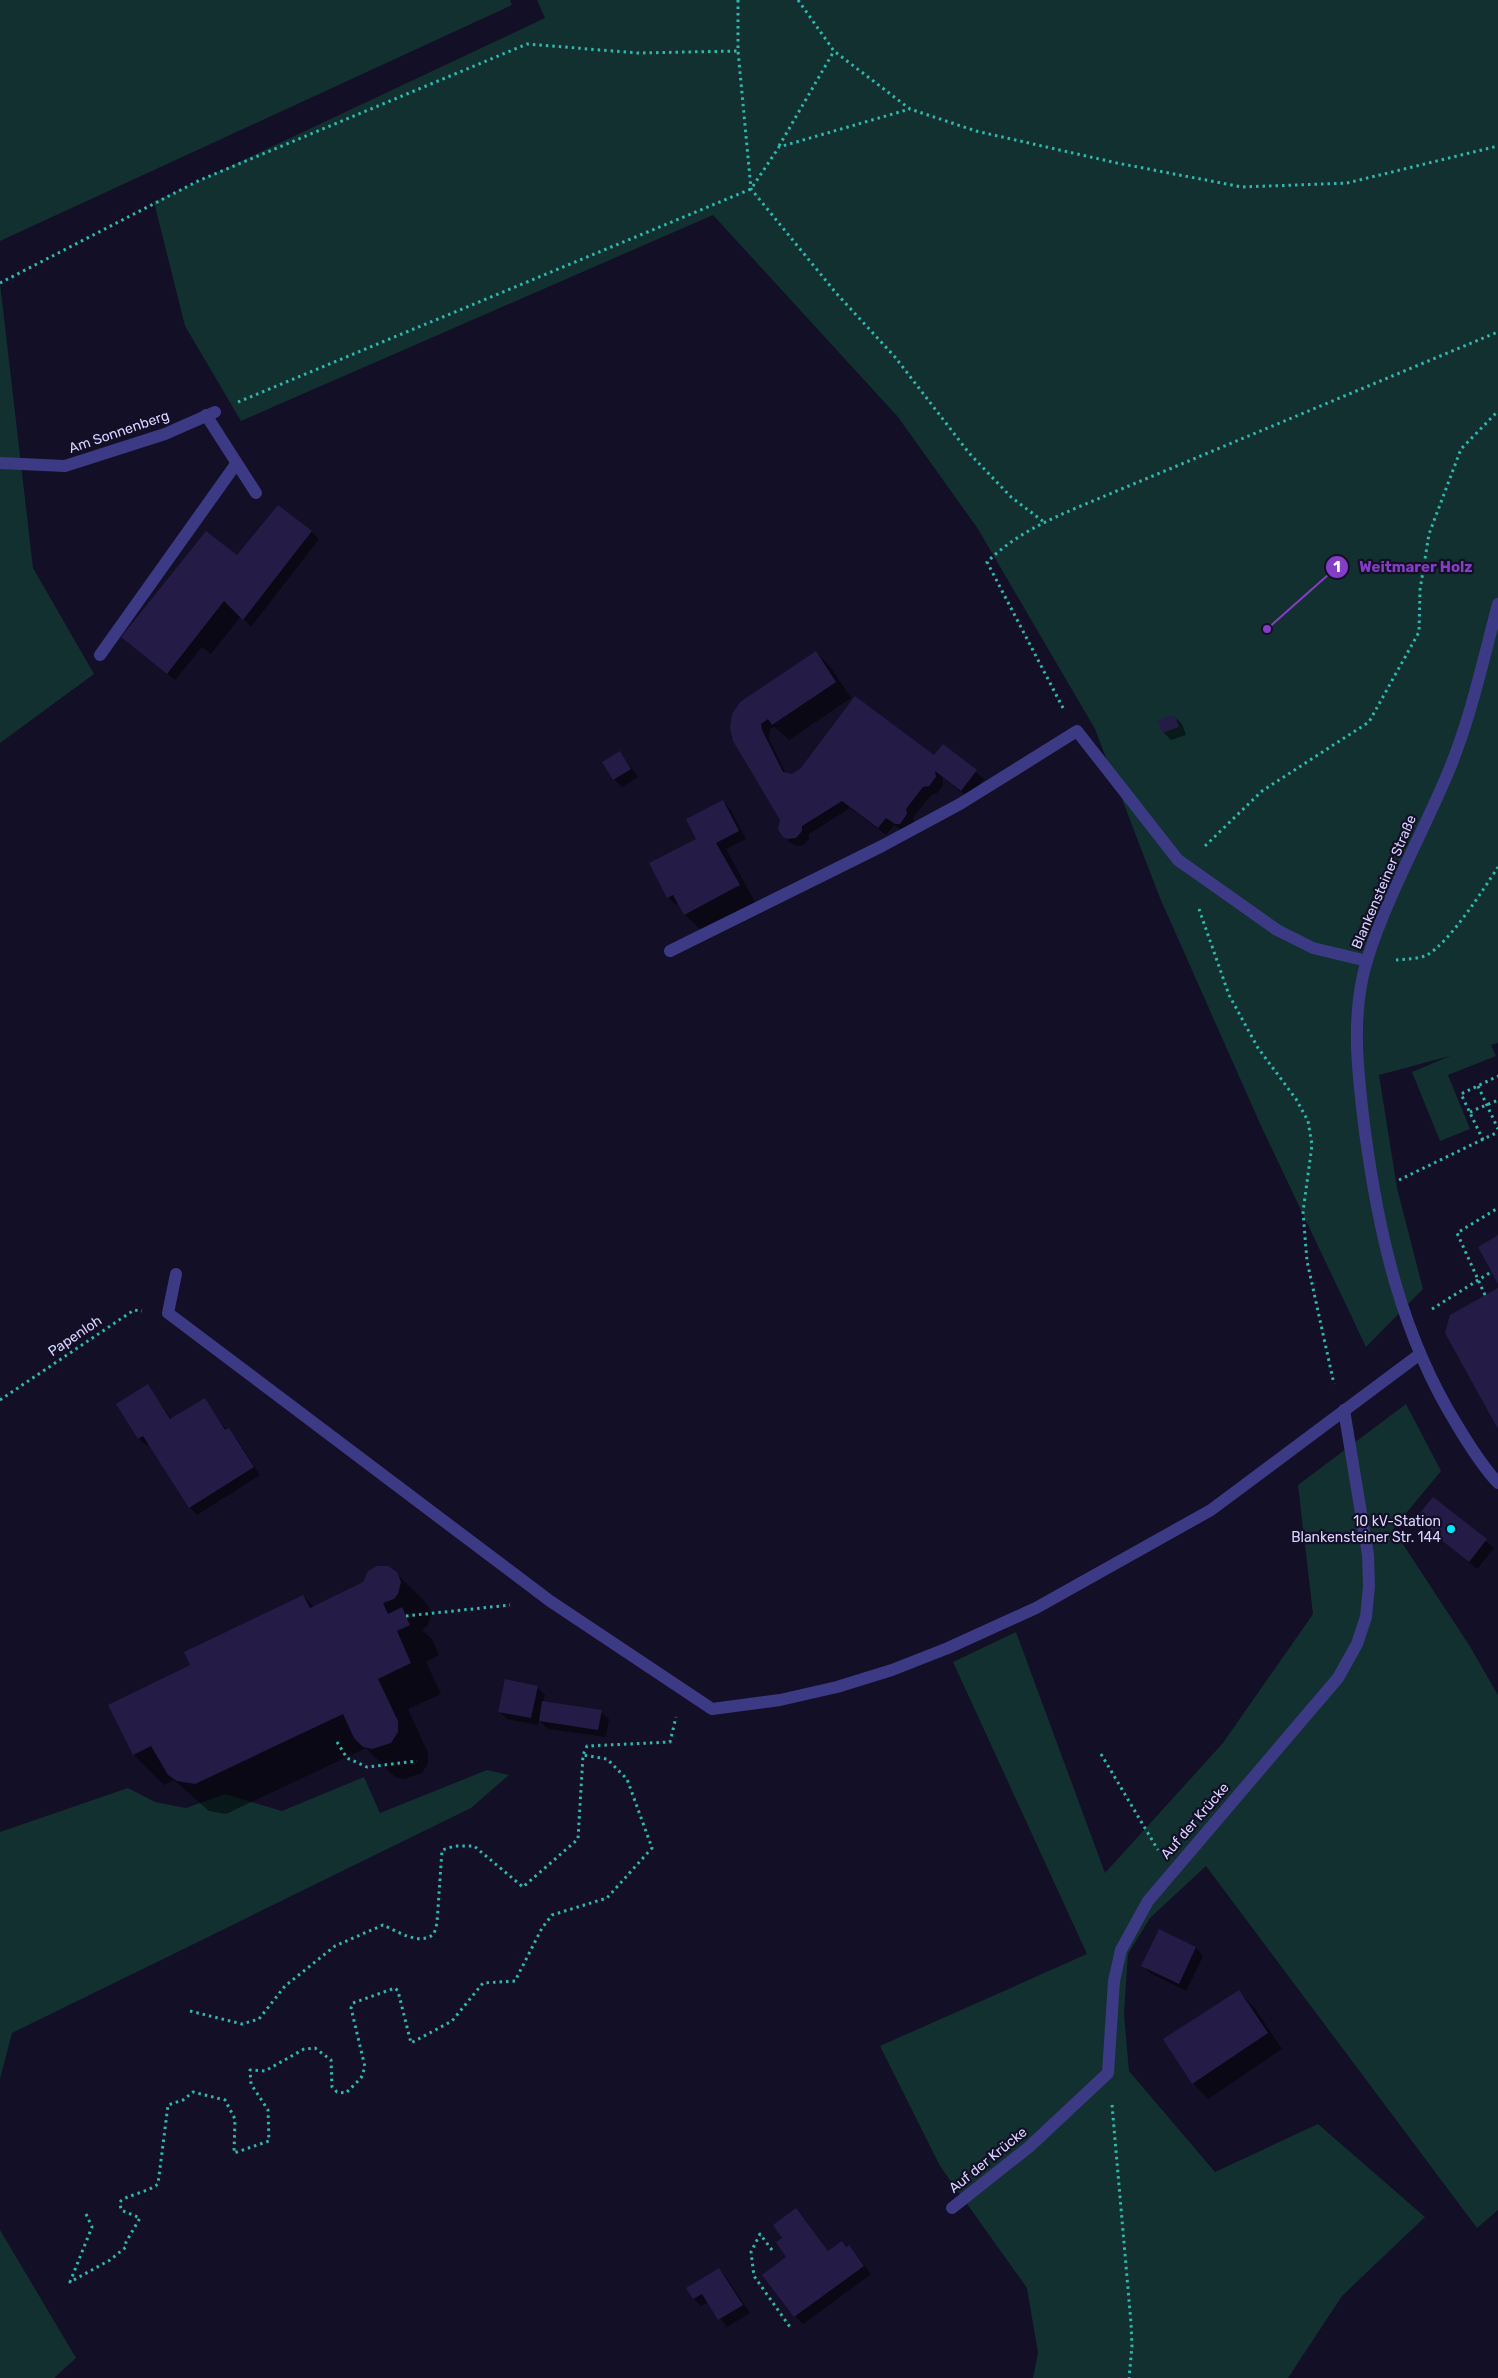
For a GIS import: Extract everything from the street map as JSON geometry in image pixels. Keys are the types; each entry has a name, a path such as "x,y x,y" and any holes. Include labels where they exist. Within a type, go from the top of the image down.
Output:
{"street":[{"name":"Am Sonnenberg","path":"0,463 65,466 165,434 210,414"},
{"path":"210,414 236,464 256,493"},
{"path":"100,655 236,464"},
{"name":"Blankensteiner Straße","path":"1498,604 1478,679 1448,774 1397,882 1367,961 1357,1007 1357,1073 1374,1192 1387,1255 1408,1324 1438,1394 1467,1441 1498,1483"},
{"path":"670,951 882,846 960,804 1077,731 1178,860 1277,930 1313,948 1367,961"},
{"path":"176,1274 168,1313 550,1601 712,1709 780,1700 837,1687 892,1670 939,1652 1036,1608 1098,1571 1211,1510 1420,1354"},
{"name":"Auf der Krücke","path":"952,2208 1029,2147 1108,2073 1114,1981 1121,1950 1148,1901 1338,1678 1357,1644 1366,1618 1369,1586 1368,1555 1344,1410"}],"path":[{"path":"738,0 738,51 751,189 836,293 894,357 969,453 1011,497 1044,522"},
{"path":"798,0 834,51 910,109 976,131 1117,163 1242,187 1347,183 1498,146"},
{"path":"0,283 198,181 527,44 638,53 738,51"},
{"path":"210,414 751,189 779,147 834,51"},
{"path":"779,147 910,109"},
{"path":"1077,731 1028,645 987,562 1007,543 1044,522 1498,332"},
{"path":"1178,860 1209,844 1262,791 1369,722 1419,632 1420,590 1429,534 1461,449 1498,411"},
{"path":"1367,961 1401,960 1426,955 1444,940 1476,900 1498,867"},
{"path":"1198,904 1229,995 1258,1048 1296,1099 1308,1121 1312,1145 1303,1212 1307,1261 1335,1388 1344,1410"},
{"path":"1483,1140 1461,1094 1498,1077"},
{"path":"1405,1177 1498,1131 1478,1086"},
{"path":"1470,1112 1498,1100"},
{"path":"1485,1295 1457,1233 1498,1208"},
{"path":"1408,1324 1491,1272"},
{"name":"Papenloh","path":"0,1400 134,1310 168,1313"},
{"path":"406,1616 550,1601"},
{"path":"190,2011 242,2024 250,2022 259,2019 285,1986 335,1946 383,1925 418,1939 427,1939 434,1934 436,1923 442,1850 455,1846 474,1846 523,1887 578,1839 583,1755 587,1746 670,1742 676,1715"},
{"path":"337,1742 347,1758 367,1767 417,1761"},
{"path":"1101,1754 1171,1872"},
{"path":"86,2214 92,2227 70,2282 110,2260 126,2247 126,2242 140,2218 121,2210 120,2202 124,2197 151,2190 158,2184 168,2105 182,2100 193,2092 225,2100 235,2119 234,2152 269,2142 268,2110 251,2084 250,2070 265,2071 304,2049 315,2048 331,2060 332,2088 337,2092 346,2093 361,2078 365,2067 351,2008 353,2003 395,1988 398,1991 411,2043 452,2020 483,1984 514,1981 542,1928 552,1915 607,1898 652,1848 627,1779 607,1758 583,1755"},
{"path":"1108,2073 1116,2128 1127,2264 1132,2346 1129,2378"},
{"path":"772,2250 760,2234 751,2252 754,2276 790,2327"}],"green space":[{"path":"0,0 510,0 512,5 0,241"},
{"path":"537,0 1498,0 1498,1043 1491,1045 1496,1056 1448,1075 1470,1129 1440,1141 1412,1072 1450,1056 1379,1075 1397,1188 1423,1289 1366,1347 1262,1128 1160,898 1095,729 978,529 898,417 713,215 241,421 185,326 154,202 545,18"},
{"path":"0,283 33,568 94,674 0,743"},
{"path":"1406,1404 1441,1471 1393,1529 1469,1645 1498,1695 1498,2210 1477,2228 1206,1866 1150,1918 1128,1954 1124,2014 1129,2071 1215,2172 1318,2124 1425,2217 1342,2296 1288,2378 1033,2378 1038,2353 1027,2288 940,2166 880,2046 1087,1954 953,1662 1016,1632 1105,1873 1223,1743 1313,1614 1298,1485"},
{"path":"487,1770 509,1775 471,1808 12,2033 0,2079 0,1832 128,1788 155,1802 186,1808 225,1794 282,1811 364,1777 380,1813"},
{"path":"0,2230 76,2358 54,2378 0,2378"}],"building":[{"path":"278,505 312,531 243,620 224,601 167,674 121,637 206,531 237,555"},
{"path":"816,651 836,682 772,725 768,719 761,724 762,730 783,772 792,774 800,769 855,696 934,755 943,744 977,770 961,791 935,771 936,777 929,786 923,787 906,809 907,814 900,824 895,824 886,818 878,828 842,801 802,826 802,831 796,838 787,839 783,837 778,830 780,820 733,741 730,728 732,714 740,702"},
{"path":"1175,715 1179,727 1162,733 1158,720"},
{"path":"620,751 631,769 613,780 602,762"},
{"path":"723,800 739,831 716,843 740,885 684,915 673,895 667,898 649,863 696,839 686,819"},
{"path":"1498,1235 1498,1284 1478,1247"},
{"path":"1498,1288 1498,1429 1445,1333 1450,1315"},
{"path":"148,1384 170,1419 205,1398 225,1430 229,1428 254,1467 189,1508 143,1436 138,1439 116,1404"},
{"name":"10 kV-Station Blankensteiner Str. 144","path":"1433,1497 1487,1539 1469,1562 1415,1519"},
{"path":"377,1566 388,1566 397,1572 401,1582 398,1594 394,1599 383,1603 388,1614 402,1607 410,1625 397,1631 411,1663 378,1679 398,1721 398,1732 391,1743 372,1749 363,1747 354,1738 343,1714 195,1784 177,1781 168,1775 151,1746 133,1755 108,1705 190,1665 184,1652 303,1595 310,1608 363,1582 368,1571"},
{"path":"505,1679 538,1686 531,1718 498,1712"},
{"path":"542,1701 602,1710 598,1730 539,1721"},
{"path":"1159,1929 1196,1947 1179,1984 1141,1966"},
{"path":"1239,1990 1268,2033 1192,2084 1163,2039"},
{"path":"796,2208 828,2251 842,2241 846,2247 849,2245 864,2266 794,2317 762,2275 786,2257 776,2242 782,2238 773,2225"},
{"path":"719,2268 743,2305 718,2320 702,2294 693,2299 686,2288"}],"place":[{"name":"Weitmarer Holz","path":"1267,629"},
{"name":"10 kV-Station Blankensteiner Str. 144","path":"1451,1529"}]}
